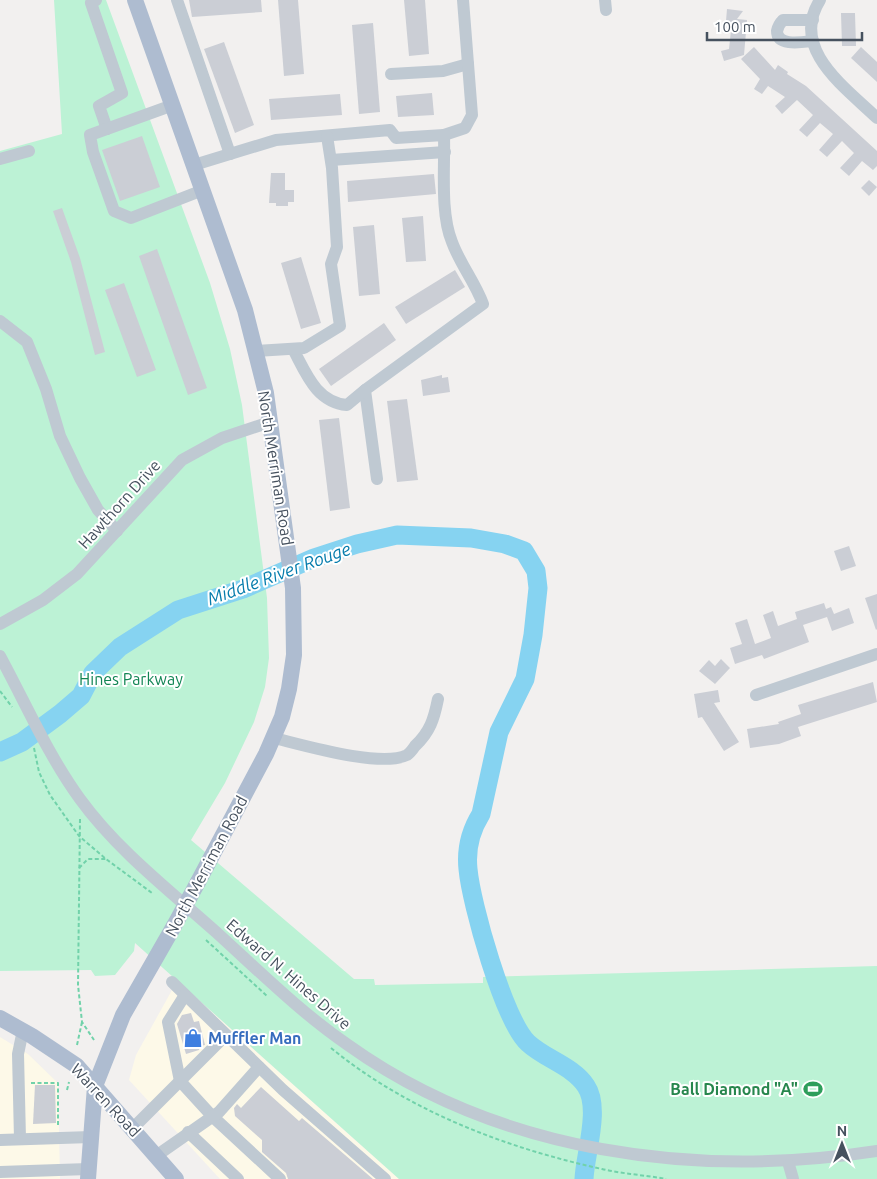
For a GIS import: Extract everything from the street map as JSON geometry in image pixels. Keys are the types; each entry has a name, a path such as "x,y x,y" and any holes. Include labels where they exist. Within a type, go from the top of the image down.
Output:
{"main road":[{"name":"North Merriman Road","path":"88,1174 95,1086 123,1015 198,882 274,738 282,717 292,672 295,626 294,588 270,422 256,351 245,310 135,0"},
{"name":"Warren Road","path":"0,1018 23,1030 77,1066 133,1128 172,1177"}],"street":[{"path":"177,0 230,154"},
{"path":"194,165 276,140 390,130 396,138 444,135 465,128 472,115 463,0"},
{"path":"820,0 813,31 824,66 877,118"},
{"path":"93,1 122,93 99,106 107,128"},
{"path":"391,74 443,71 468,64"},
{"path":"173,105 90,135 93,152 114,211 130,218 203,190"},
{"path":"293,349 314,387 322,396 334,403 347,405 483,304 475,284 452,242 447,224 444,135"},
{"path":"256,351 304,348 340,326 331,264 337,247 331,160 327,136"},
{"path":"0,159 29,151"},
{"path":"331,160 444,152"},
{"path":"0,321 27,342 46,388 60,436 80,478 98,510 118,531"},
{"path":"365,390 377,479"},
{"name":"Hawthorn Drive","path":"0,624 43,600 77,574 182,460 222,438 270,422"},
{"path":"756,695 877,654"},
{"name":"Edward N. Hines Drive","path":"0,656 66,779 118,844 284,994 348,1046 387,1071 435,1098 475,1115 564,1146 648,1163 693,1167 790,1165 877,1151"},
{"path":"274,738 356,758 387,758 407,755 425,736 433,724 438,699"},
{"path":"172,982 259,1067 385,1179"},
{"path":"185,995 168,1022 180,1082 212,1116 280,1179"},
{"path":"20,1139 18,1054 23,1030"},
{"path":"133,1128 226,1035"},
{"path":"156,1156 212,1116 259,1067"},
{"path":"188,1132 238,1179"},
{"path":"0,1140 91,1137"},
{"path":"790,1165 793,1179"},
{"path":"0,1172 88,1174"}],"path":[{"path":"0,691 6,696"},
{"path":"77,1045 82,1022 78,985 79,869 82,801"},
{"path":"79,869 88,859 106,859"},
{"path":"82,1022 94,1040"},
{"path":"67,1090 69,1082"},
{"path":"18,1084 58,1083 58,1126"},
{"path":"562,1160 605,1170 666,1179"}],"shaded area":[{"path":"177,981 399,1179 220,1179 129,1080 136,1055"},
{"path":"0,1037 28,1054 58,1083 60,1179 0,1179"}],"green space":[{"name":"Hines Parkway","path":"54,0 106,0 210,283 230,349 242,405 267,598 269,658 265,687 254,722 225,783 191,840 354,979 374,979 375,985 483,983 483,977 877,966 877,1179 399,1179 135,943 134,951 115,975 95,976 91,970 0,971 0,151 62,134"}],"building":[{"path":"189,0 261,0 262,12 192,17"},
{"path":"278,0 298,0 304,74 284,76"},
{"path":"404,0 425,0 429,54 409,56"},
{"path":"727,9 743,11 737,19 747,20 744,55 724,61 721,51 729,49 731,30 725,33"},
{"path":"841,13 855,13 856,46 842,46"},
{"path":"373,23 380,112 359,114 352,25"},
{"path":"224,42 254,125 235,133 204,49"},
{"path":"754,47 775,70 778,65 788,72 787,74 806,86 877,151 877,166 873,170 862,161 849,176 840,168 854,153 842,141 827,157 819,150 833,134 820,123 807,137 799,130 813,115 797,100 782,114 775,106 785,97 768,86 762,94 754,89 760,79 741,59"},
{"path":"861,47 877,62 877,82 851,58"},
{"path":"432,93 434,115 398,117 396,96"},
{"path":"340,94 342,115 271,120 269,99"},
{"path":"142,136 160,187 120,201 102,150"},
{"path":"271,173 285,173 285,190 294,190 294,202 288,202 288,206 276,206 276,203 269,203"},
{"path":"434,174 436,194 348,202 347,181"},
{"path":"869,180 877,187 869,196 861,188"},
{"path":"62,208 80,258 105,352 95,355 71,262 53,211"},
{"path":"423,216 426,261 406,262 402,218"},
{"path":"374,225 380,294 359,296 353,227"},
{"path":"157,249 207,388 188,395 139,256"},
{"path":"301,257 321,323 301,329 281,263"},
{"path":"455,270 465,287 406,324 395,307"},
{"path":"124,283 156,370 137,377 105,290"},
{"path":"384,323 396,340 331,386 319,369"},
{"path":"442,375 442,378 448,377 450,392 423,396 421,380"},
{"path":"407,399 418,480 397,482 387,401"},
{"path":"339,418 350,508 330,511 319,420"},
{"path":"849,546 856,566 841,571 834,551"},
{"path":"877,594 877,629 876,630 865,598"},
{"path":"824,603 826,609 831,607 834,614 849,608 854,623 832,631 827,617 803,625 809,642 764,659 762,655 735,664 730,648 742,644 735,623 747,619 755,644 771,638 763,615 773,611 778,626 797,619 795,612"},
{"path":"721,659 730,668 715,684 699,671 709,660 715,666"},
{"path":"873,682 877,702 798,727 801,736 779,744 750,748 747,729 779,724 778,722 801,714 798,705"},
{"path":"718,690 720,702 714,703 739,742 724,751 702,717 698,718 694,694"},
{"name":"Muffler Man","path":"191,1013 194,1022 199,1021 205,1045 200,1046 199,1050 186,1054 177,1024 182,1015"},
{"path":"35,1085 55,1085 56,1123 33,1124"},
{"path":"261,1087 299,1121 302,1118 373,1179 288,1179 286,1173 262,1152 262,1140 235,1116 234,1108 237,1104 241,1108"}],"waterway":[{"name":"Middle River Rouge","path":"0,752 22,742 60,714 81,696 93,673 120,647 178,610 243,589 314,558 357,544 397,535 471,538 505,544 524,551 536,571 538,588 533,635 525,679 499,732 481,814 470,840 468,869 475,907 490,960 499,987 519,1031 535,1049 574,1073 586,1086 590,1095 592,1119 584,1179"}],"place":[{"name":"Muffler Man","path":"193,1038"},
{"name":"Ball Diamond \"A\"","path":"813,1089"}]}
